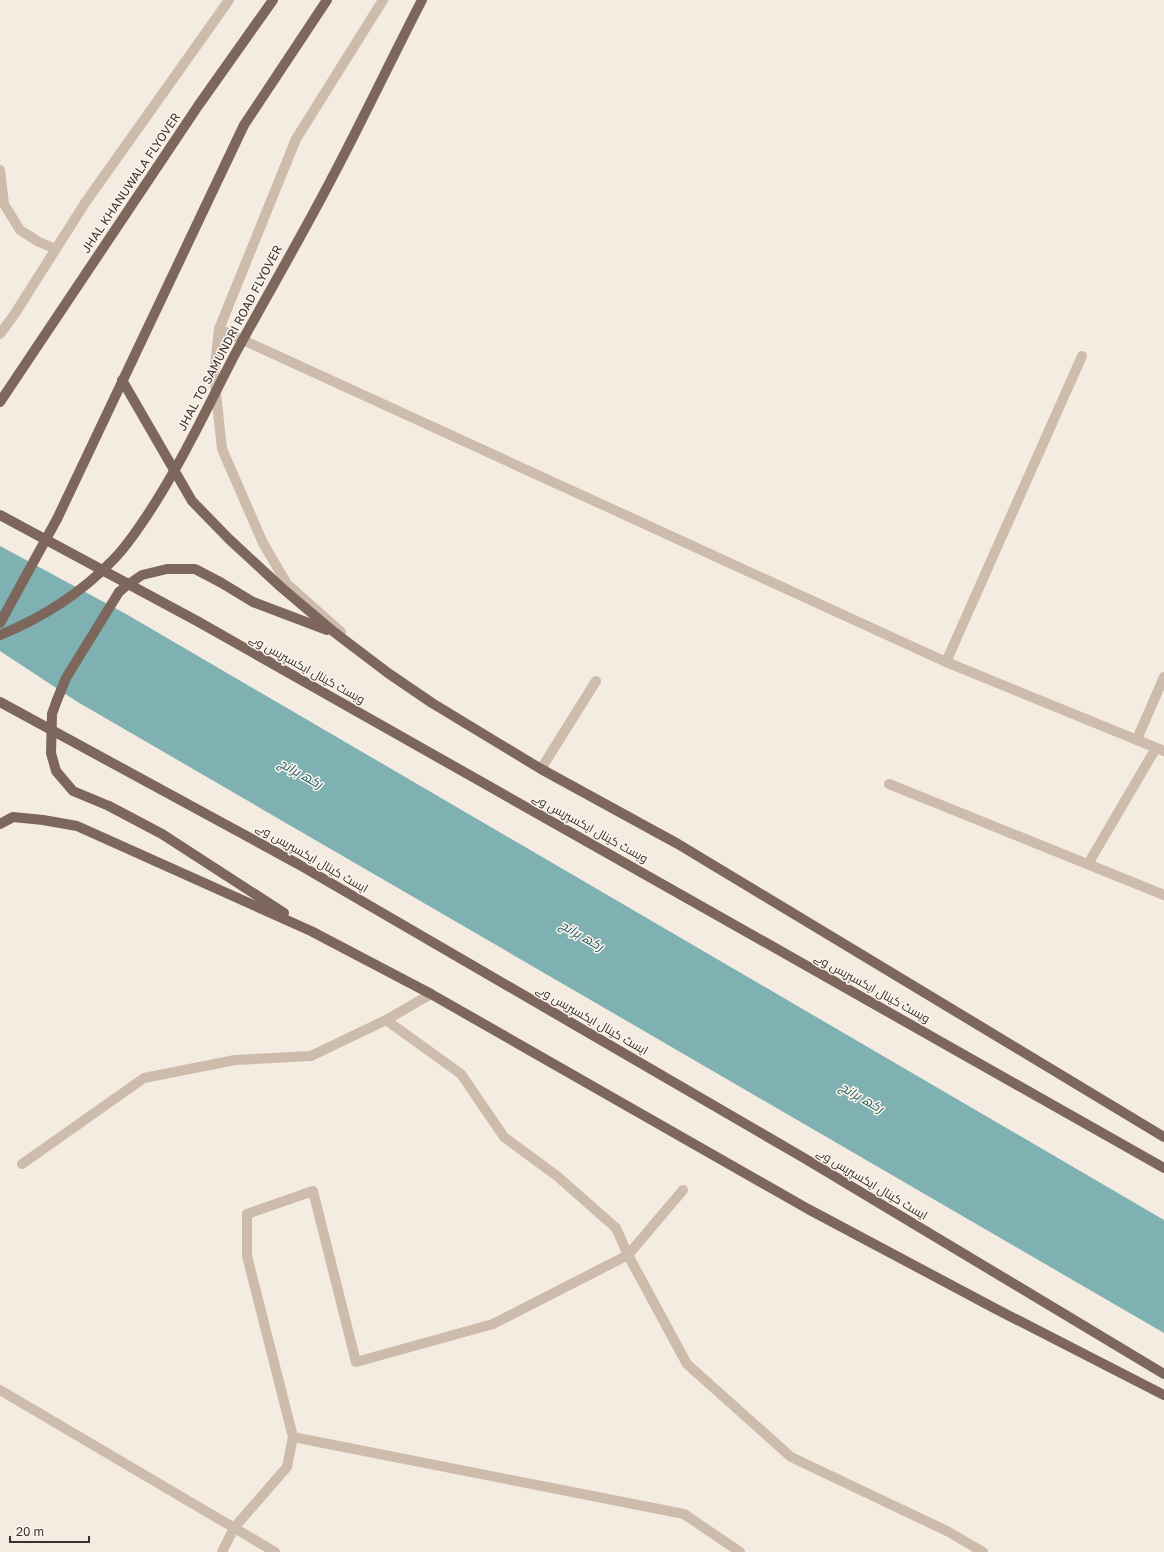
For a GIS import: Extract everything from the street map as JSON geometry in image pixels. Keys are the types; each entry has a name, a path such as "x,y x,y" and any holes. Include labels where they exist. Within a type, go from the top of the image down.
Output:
{"main road":[{"name":"JHAL KHANUWALA FLYOVER","path":"0,402 193,113 273,0"},
{"path":"0,623 57,519 244,125 327,0"},
{"name":"JHAL TO SAMUNDRI ROAD FLYOVER","path":"0,635 22,626 52,609 89,583 114,560 130,540 158,499 264,300 333,175 422,0"},
{"path":"122,380 192,501 229,539 282,588 334,632 388,673 432,703 541,768 678,844 1164,1136"},
{"name":"ویسٹ کینال ایکسپریس وے","path":"0,515 204,625 1164,1168"},
{"path":"311,931 162,834 109,806 73,791 56,771 51,753 52,714 66,678 119,592 142,575 167,569 195,569 253,602 334,632"},
{"name":"ایسٹ کینال ایکسپریس وے","path":"0,702 298,864 804,1158 1164,1374"},
{"path":"0,824 13,817 43,820 77,826 311,931 432,994 808,1209 996,1309 1164,1395"}],"street":[{"path":"0,334 56,250 85,203 229,0"},
{"path":"383,0 296,139 219,329 214,375 222,449 263,543 287,584 388,673"},
{"path":"0,170 4,204 20,230 39,242 56,250"},
{"path":"219,329 946,662 1160,749 1088,864"},
{"path":"946,662 1082,356"},
{"path":"1137,739 1164,677"},
{"path":"541,768 596,681"},
{"path":"889,784 1164,895"},
{"path":"22,1164 144,1078 235,1060 311,1056 386,1020 432,994"},
{"path":"386,1020 461,1074 504,1137 557,1176 616,1228 628,1255 687,1364 791,1457 949,1532 983,1552"},
{"path":"222,1552 234,1528 287,1467 293,1437 247,1256 247,1214 314,1191 356,1362 493,1324 628,1255 683,1190"},
{"path":"0,1390 275,1552"},
{"path":"293,1437 684,1514 740,1552"}],"water":[{"name":"رکھ برانچ","path":"0,546 126,614 1164,1220 1164,1333 76,701 0,651"}]}
